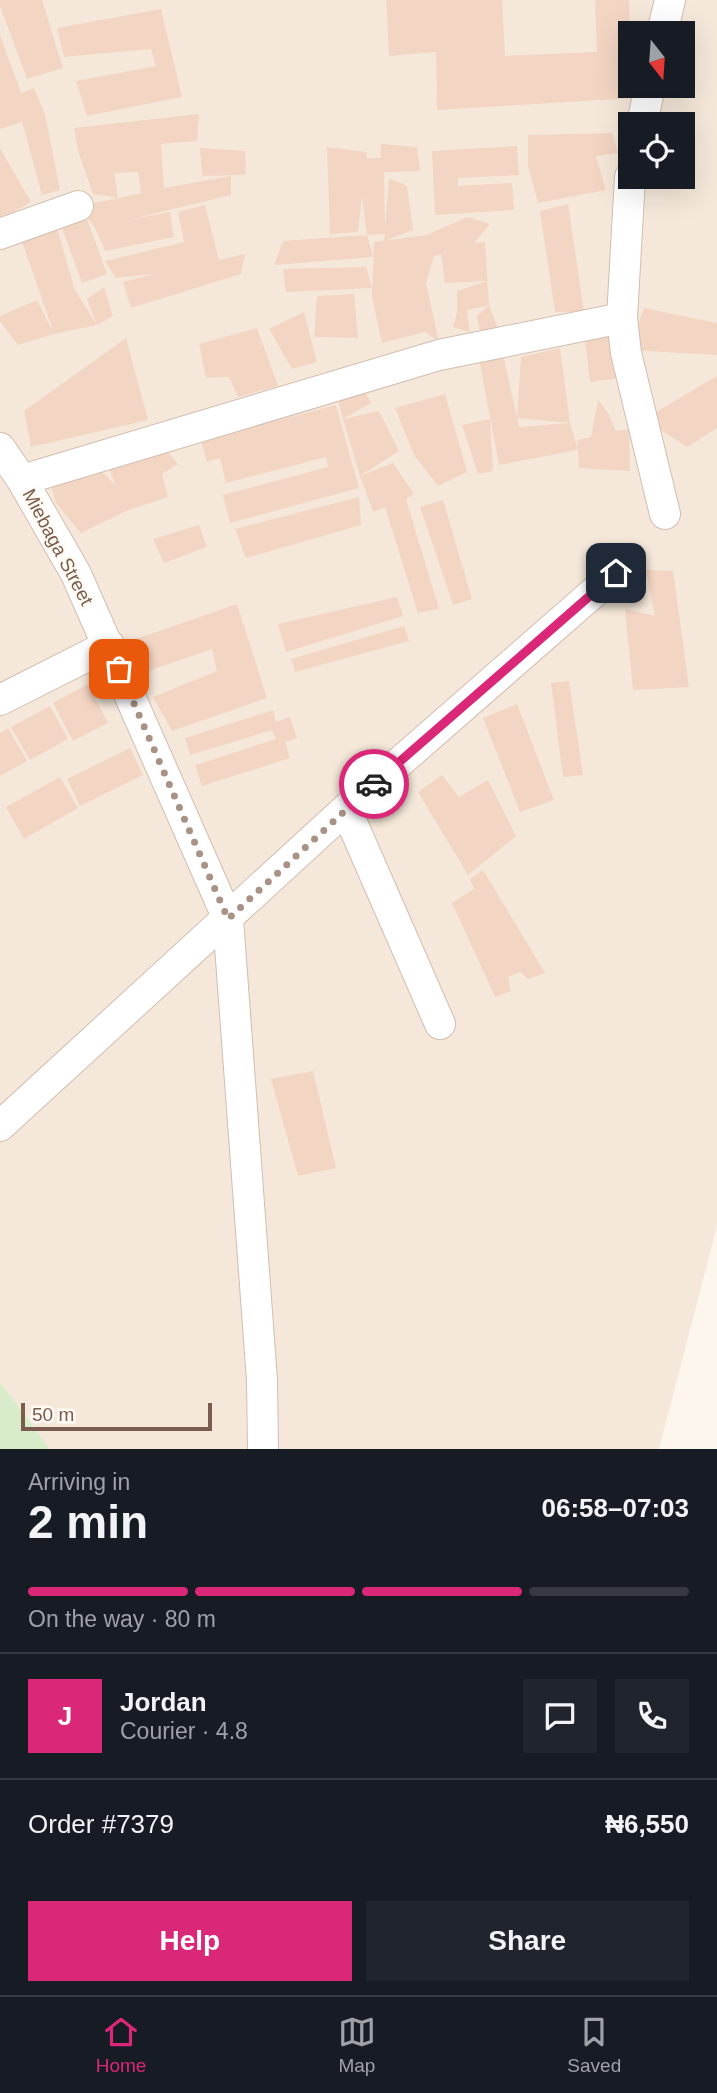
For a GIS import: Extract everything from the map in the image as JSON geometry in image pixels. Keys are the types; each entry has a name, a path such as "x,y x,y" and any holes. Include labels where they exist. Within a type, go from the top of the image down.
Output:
{"street":[{"path":"665,21 670,0"},
{"path":"629,189 622,318 629,367 665,514"},
{"path":"0,234 78,205"},
{"path":"22,480 439,355 622,318"},
{"name":"Miebaga Street","path":"0,448 22,480 76,574 228,919 262,1380 263,1449"},
{"path":"0,1126 346,808 616,573"},
{"path":"0,700 109,645"},
{"path":"346,808 440,1024"}],"shaded area":[{"path":"0,0 717,0 717,1226 659,1449 50,1449 0,1382"}],"green space":[{"path":"0,1382 50,1449 0,1449"}],"building":[{"path":"0,0 42,0 63,68 27,79"},
{"path":"386,0 502,0 505,56 597,52 595,0 629,0 630,21 618,21 618,98 632,98 437,110 436,52 389,56"},
{"path":"161,9 182,97 87,116 76,81 156,66 151,49 64,57 57,28"},
{"path":"0,35 21,93 34,88 45,114 60,190 42,195 22,122 0,129"},
{"path":"199,114 197,141 161,144 164,188 231,176 231,195 128,220 170,212 174,237 105,251 95,228 78,206 118,198 93,194 78,151 74,128","holes":["138,172 141,193 118,198 114,173"]},
{"path":"612,133 618,153 596,156 606,190 538,203 528,166 528,135"},
{"path":"381,144 417,147 420,171 384,172 385,228 389,178 407,186 413,230 384,241 385,234 367,235 362,197 358,232 330,234 327,147 367,152 366,158 381,158"},
{"path":"517,146 519,175 458,178 458,186 512,183 514,210 435,215 432,151"},
{"path":"0,148 31,202 0,220"},
{"path":"200,148 245,151 246,175 202,176"},
{"path":"568,204 584,312 555,312 540,211"},
{"path":"205,205 219,260 245,254 241,274 131,308 123,282 154,274 116,278 105,261 184,242 178,212"},
{"path":"468,217 490,224 474,243 485,242 489,305 467,310 470,332 453,327 457,312 457,291 487,281 445,283 441,254 434,256 426,283 439,342 425,332 382,343 372,297 374,242 426,235"},
{"path":"87,219 107,274 82,283 62,228"},
{"path":"56,225 75,290 97,325 54,334 20,236"},
{"path":"367,235 373,257 274,265 283,241"},
{"path":"366,267 372,288 286,292 283,269"},
{"path":"104,287 113,316 97,325 87,299"},
{"path":"354,294 358,338 314,337 317,296"},
{"path":"37,300 54,334 18,345 0,321 0,316"},
{"path":"489,305 498,328 480,333 477,316"},
{"path":"644,308 717,323 717,355 629,350"},
{"path":"304,312 317,362 292,369 269,329"},
{"path":"257,328 278,386 238,397 229,377 206,378 199,344"},
{"path":"618,335 620,378 590,382 585,339"},
{"path":"126,338 148,420 31,447 24,411"},
{"path":"560,348 570,423 517,418 521,357"},
{"path":"503,354 519,427 570,423 578,450 499,465 479,359"},
{"path":"717,376 717,428 687,447 644,419"},
{"path":"364,389 371,403 343,419 338,401"},
{"path":"445,394 467,472 438,486 414,455 395,408"},
{"path":"598,400 608,413 616,431 629,429 630,471 579,468 577,440 591,437"},
{"path":"336,405 359,488 230,523 223,495 328,467 326,457 226,483 220,458 207,462 201,441"},
{"path":"379,411 399,451 360,476 343,419"},
{"path":"490,419 493,471 478,474 462,425"},
{"path":"163,446 178,464 162,474 168,497 128,510 81,533 56,503 50,483 90,459 116,486 107,464"},
{"path":"393,463 414,494 406,499 439,609 418,613 385,507 373,512 360,476"},
{"path":"359,497 361,525 246,558 235,529"},
{"path":"443,500 472,599 453,605 420,507"},
{"path":"199,525 207,547 164,563 153,539"},
{"path":"646,570 673,571 689,687 633,690 625,609 655,616"},
{"path":"397,597 403,616 286,652 278,624"},
{"path":"237,604 267,698 172,731 153,697 217,671 212,649 140,674 130,641"},
{"path":"404,626 409,641 295,672 291,659"},
{"path":"569,681 583,775 563,777 551,683"},
{"path":"88,684 108,723 73,741 53,703"},
{"path":"517,704 554,800 520,812 483,718"},
{"path":"50,706 68,739 30,760 11,727"},
{"path":"273,710 276,722 290,717 297,738 285,742 290,758 202,786 195,765 276,739 272,730 190,755 185,738"},
{"path":"8,728 27,761 0,776 0,733"},
{"path":"130,748 143,775 80,806 67,779"},
{"path":"442,775 459,797 488,780 516,836 468,875 418,792"},
{"path":"60,777 78,808 24,839 6,807"},
{"path":"483,870 545,973 528,979 520,972 508,977 511,991 495,997 452,903 474,889 470,879"},
{"path":"313,1071 336,1168 298,1176 271,1079"}],"way so far":[{"path":"119,669 228,919 374,784"}],"route":[{"path":"374,784 616,573"}]}
